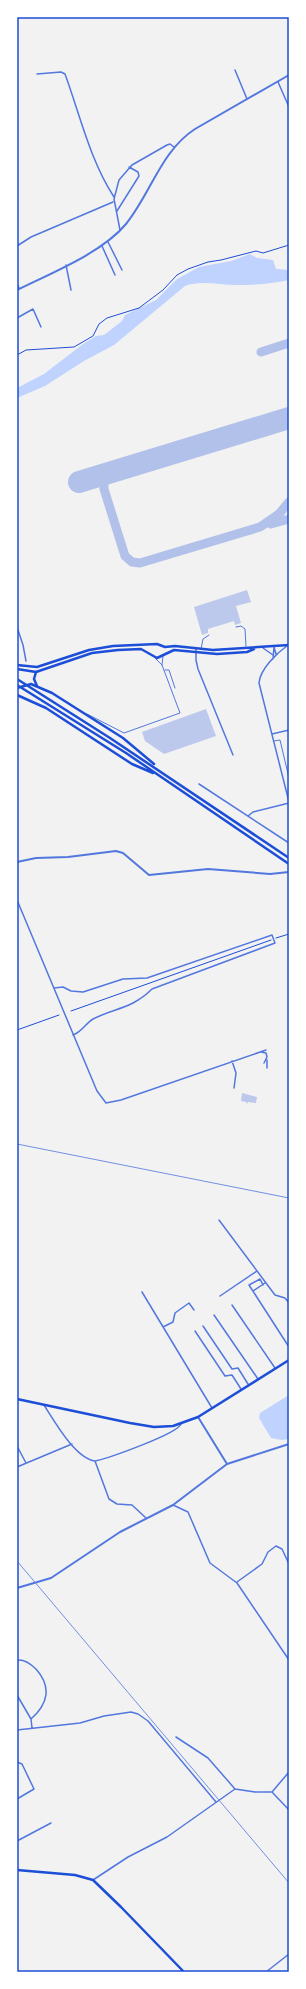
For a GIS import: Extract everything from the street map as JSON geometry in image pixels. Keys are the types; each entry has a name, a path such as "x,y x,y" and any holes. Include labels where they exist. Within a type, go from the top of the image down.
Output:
{"main road":[{"path":"17,665 37,667 106,646 157,644 162,646 221,654 247,652 257,648"},
{"path":"152,655 150,651 154,645"},
{"path":"17,669 36,672 102,651 141,649 155,658 174,650 263,648 288,645"},
{"path":"162,646 163,655"},
{"path":"36,672 34,680 37,686"},
{"path":"17,679 161,772 289,858"},
{"path":"17,688 31,684 52,693 78,711 123,738 161,772"},
{"path":"17,685 159,775 289,864"},
{"path":"17,695 46,708 132,764 159,775"},
{"path":"17,1399 154,1428 181,1424 198,1417 248,1384 289,1360"},
{"path":"17,1870 75,1875 92,1880 108,1894 184,1972"}],"street":[{"path":"236,70 247,99"},
{"path":"38,74 61,72 65,74 78,115 105,183 114,197"},
{"path":"17,283 18,289 108,242 121,230 134,213 174,147 195,129 289,75"},
{"path":"278,82 289,107"},
{"path":"121,230 114,202 119,180 129,167 168,144 174,147"},
{"path":"117,211 139,176 138,172 129,167"},
{"path":"17,246 31,237 114,202"},
{"path":"108,242 122,270"},
{"path":"102,246 115,275"},
{"path":"66,265 71,290"},
{"path":"17,318 33,309 41,327"},
{"path":"17,627 26,661"},
{"path":"248,816 253,812 289,803 259,680 272,660 288,645"},
{"path":"272,660 274,647"},
{"path":"274,647 276,656"},
{"path":"263,648 273,654"},
{"path":"196,650 196,660 202,681 233,755"},
{"path":"272,734 289,730"},
{"path":"199,784 289,843"},
{"path":"17,862 36,858 68,858 116,851 126,855 149,875 158,876 208,869 272,874 289,872"},
{"path":"17,900 97,1091 106,1103 121,1100 266,1050"},
{"path":"54,988 63,987 71,991 83,992 123,979 147,978 272,936 274,939 275,943 152,989 145,996 124,1008 94,1019 78,1034 74,1035"},
{"path":"261,1052 267,1054 267,1068"},
{"path":"264,1063 267,1059"},
{"path":"232,1061 236,1073 234,1088"},
{"path":"219,1220 275,1295 285,1298 289,1303"},
{"path":"220,1296 257,1271"},
{"path":"263,1285 260,1279 249,1285 289,1347"},
{"path":"253,1291 266,1283"},
{"path":"142,1292 212,1409"},
{"path":"164,1327 173,1322 176,1313 189,1304 194,1310"},
{"path":"232,1305 275,1368"},
{"path":"214,1315 258,1379"},
{"path":"203,1326 232,1369 238,1368 248,1384"},
{"path":"195,1331 225,1376 232,1375 241,1389"},
{"path":"44,1405 72,1444 84,1457 95,1461 164,1436 176,1430 181,1424"},
{"path":"198,1417 227,1464"},
{"path":"17,1467 72,1444"},
{"path":"17,1588 51,1578 120,1532 173,1505 227,1464 289,1444"},
{"path":"17,1446 26,1463"},
{"path":"95,1461 109,1499 117,1504 132,1505 148,1519"},
{"path":"173,1505 188,1512 210,1563 237,1583 289,1660"},
{"path":"237,1583 262,1564 268,1552 276,1546 282,1549 289,1564"},
{"path":"17,1660 31,1664 42,1676 46,1686 44,1703 31,1719"},
{"path":"17,1695 31,1719 32,1728"},
{"path":"17,1730 80,1723 104,1716 131,1712 138,1714 154,1727 216,1802"},
{"path":"176,1738 208,1758 235,1789 254,1792 272,1792 289,1810"},
{"path":"17,1762 22,1764 34,1788 17,1799"},
{"path":"272,1792 289,1772"},
{"path":"92,1880 128,1857 167,1837 235,1789"},
{"path":"17,1841 51,1823"},
{"path":"268,1972 289,1954"}],"lane":[{"path":"236,627 241,626 245,629 246,648"},
{"path":"201,649 203,638 209,635"},
{"path":"162,666 163,655"},
{"path":"78,711 104,721 122,732 180,713 164,670 155,658"},
{"path":"164,670 169,670 175,688"},
{"path":"274,741 280,740 289,778"}],"path":[{"path":"17,355 26,350 74,347 93,336 99,324 106,318 139,308 162,290 177,275 188,269 208,262 256,251 263,254 289,244"},
{"path":"278,938 289,934"},
{"path":"71,1011 274,939"},
{"path":"18,1030 59,1015"}],"water":[{"path":"250,254 257,258 273,260 276,269 289,270 289,280 237,285 197,283 185,286 114,345 84,361 45,386 17,398 17,388 44,374 83,344 96,336 104,335 122,321 125,315 156,300 177,279 199,267 231,261"},
{"path":"289,1395 289,1439 282,1440 271,1438 259,1418 260,1413"}],"building":[{"path":"247,590 251,602 236,606 241,623 235,625 234,621 208,629 208,633 202,635 194,607"},
{"path":"206,709 216,736 164,754 145,741 142,732"},
{"path":"242,1093 257,1097 256,1103 248,1102 247,1104 246,1102 241,1101"}],"taxiway":[{"path":"261,352 289,343"},
{"path":"118,470 111,473 105,479 104,489 125,556 132,562 140,563 260,527 279,514 289,502"},
{"path":"271,524 289,519"}],"runway":[{"path":"79,482 289,418"}],"railway":[{"path":"17,1144 289,1198"},
{"path":"17,1561 289,1883"}]}
